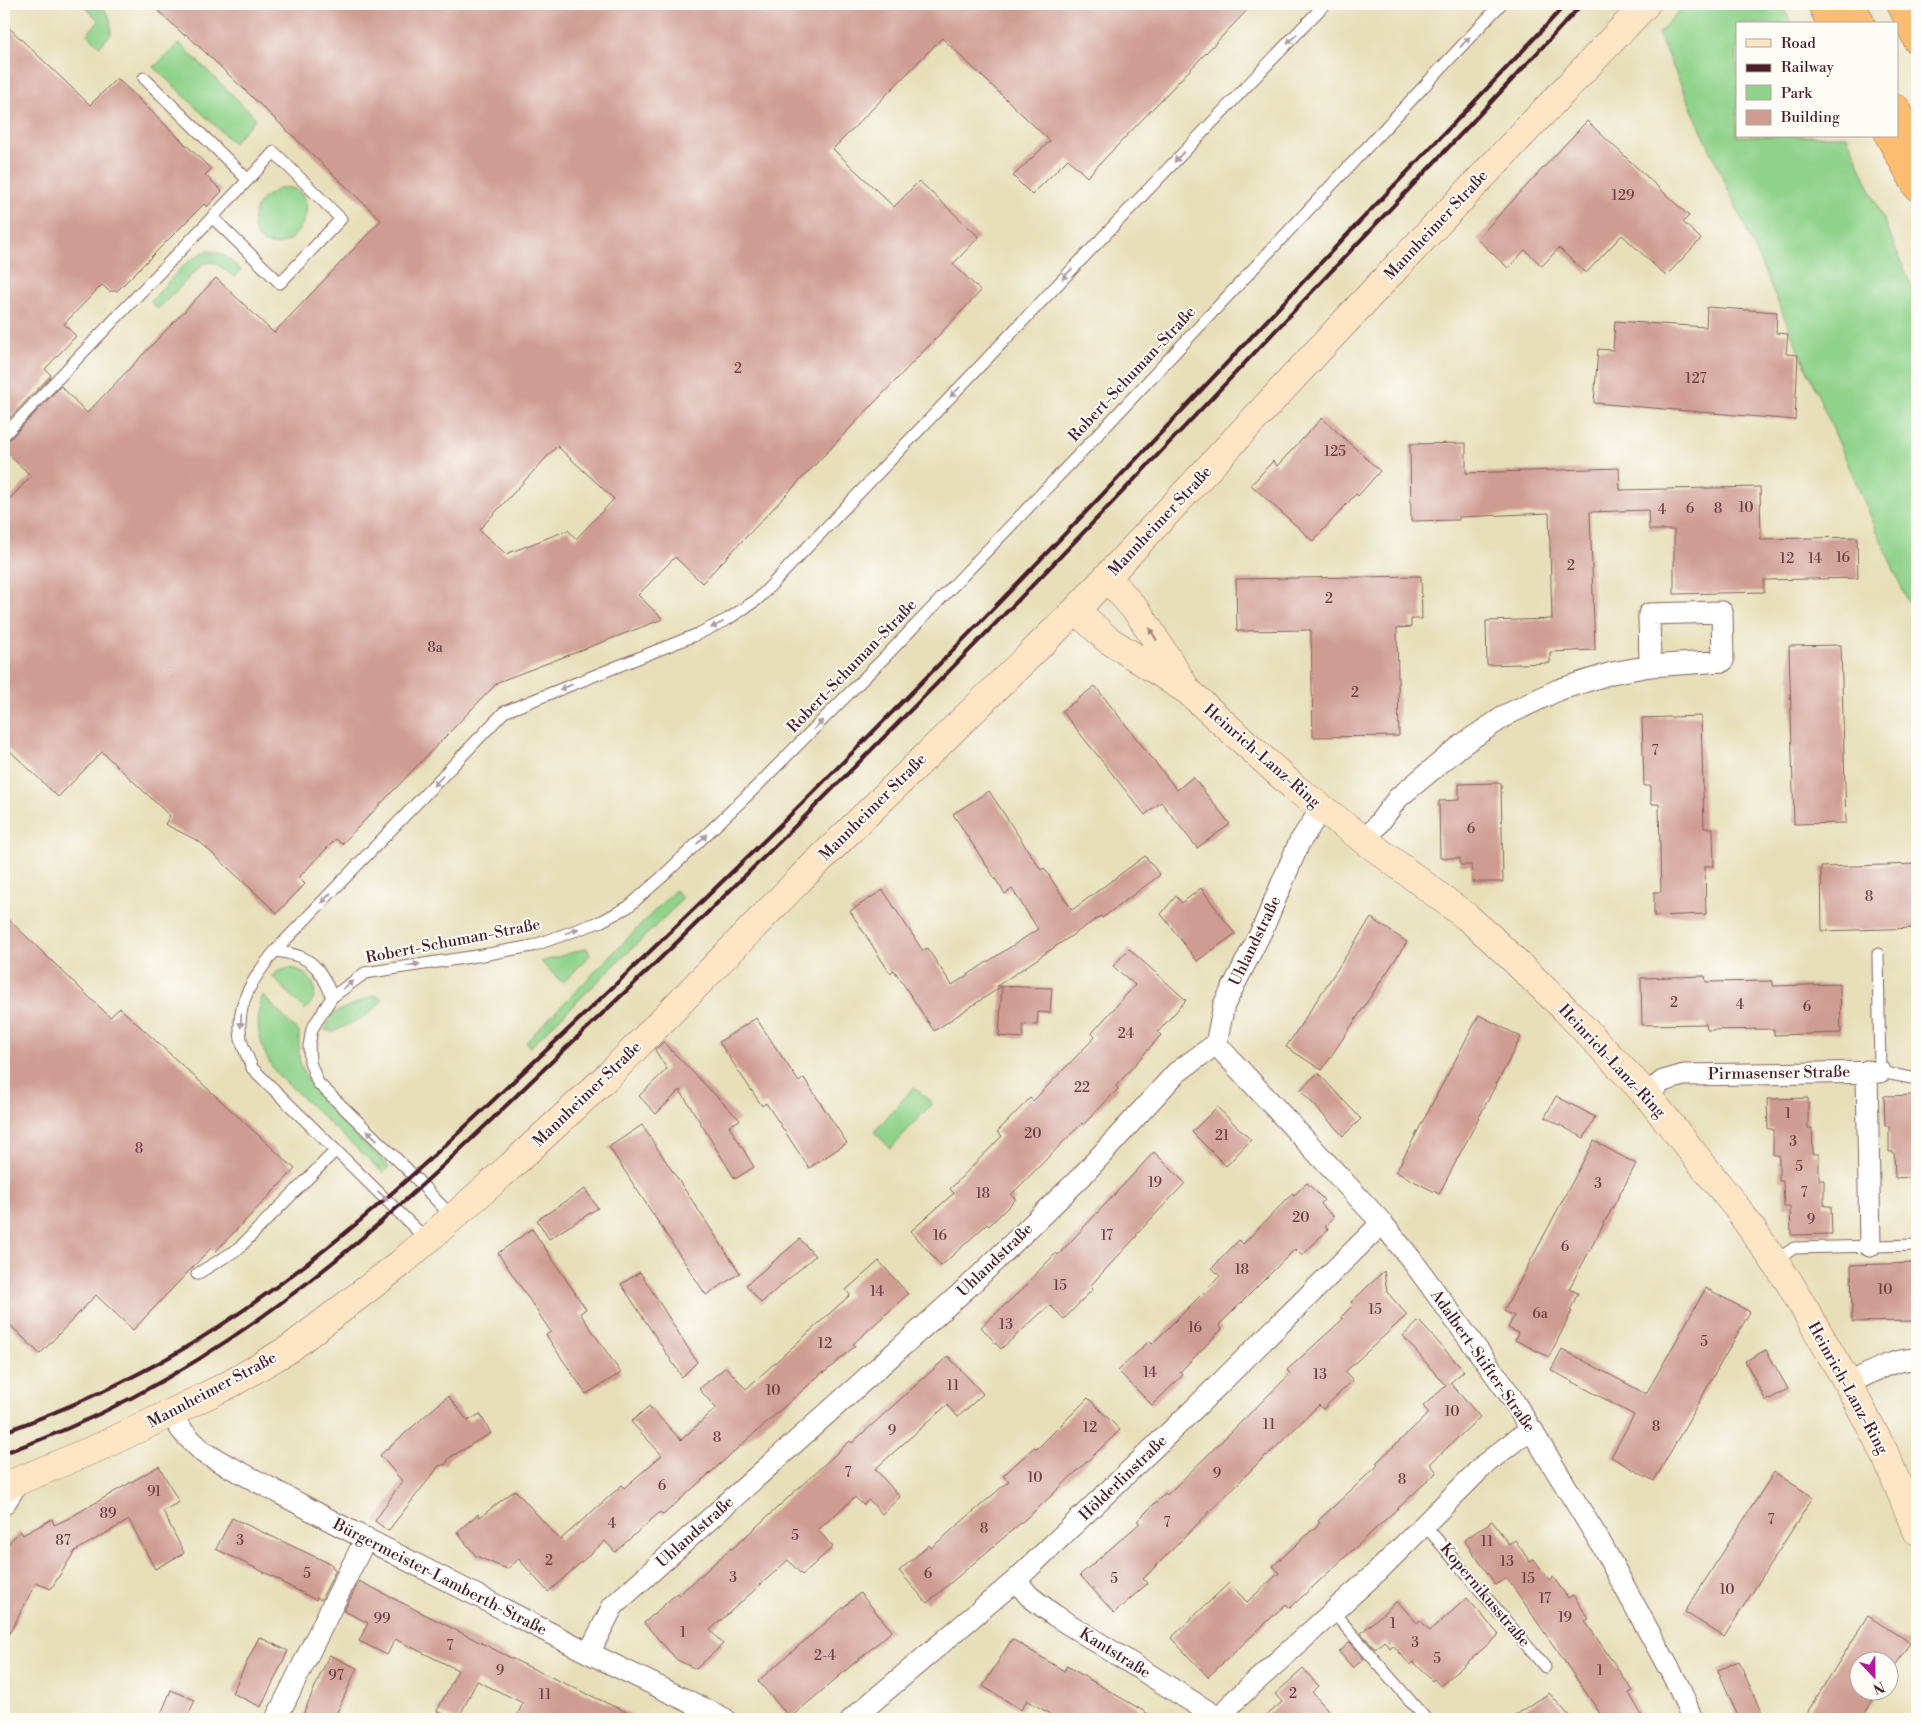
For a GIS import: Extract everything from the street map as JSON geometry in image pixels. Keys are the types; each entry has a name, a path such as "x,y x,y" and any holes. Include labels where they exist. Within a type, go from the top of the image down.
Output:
{"highway":[{"path":"1822,4 1830,22"},
{"path":"1852,4 1860,22"},
{"path":"1901,4 1917,40"},
{"path":"1898,112 1917,160"},
{"path":"1890,138 1917,187"}],"main road":[{"name":"Mannheimer Straße","path":"12,1484 104,1445 232,1383 289,1349 428,1241 608,1076 815,864 1076,610 1386,278 1646,4"},
{"name":"Heinrich-Lanz-Ring","path":"1106,577 1140,615 1188,691"},
{"name":"Heinrich-Lanz-Ring","path":"1076,610 1107,639 1188,691 1271,767 1322,808 1446,900 1492,938 1565,1009 1646,1094 1737,1208 1775,1261 1848,1384 1884,1452 1917,1531"}],"street":[{"path":"1366,840 1398,798 1463,744 1508,714 1558,690 1612,673 1650,666"},
{"name":"Uhlandstraße","path":"589,1654 613,1606 970,1285 1081,1177 1176,1073 1216,1044 1224,1005 1263,928 1299,844 1322,808"},
{"name":"Adalbert-Stifter-Straße","path":"1216,1044 1382,1223 1411,1259 1508,1392 1600,1542 1678,1685 1692,1719"},
{"path":"1870,1246 1874,1071"},
{"name":"Pirmasenser Straße","path":"1646,1094 1663,1081 1684,1074 1874,1071"},
{"name":"Hölderlinstraße","path":"852,1719 1016,1580 1195,1408 1382,1223"},
{"path":"1848,1384 1888,1364 1908,1359 1917,1359"},
{"name":"Bürgermeister-Lamberth-Straße","path":"171,1413 182,1431 204,1453 589,1654 693,1712 725,1719"},
{"path":"1220,1719 1233,1702 1378,1571 1485,1464 1517,1439 1533,1431"},
{"path":"4,1504 12,1484"},
{"path":"276,1719 366,1538"},
{"name":"Kantstraße","path":"1016,1580 1029,1596 1054,1615 1220,1719"}],"lane":[{"path":"428,1241 252,1068 241,1040 241,1015 245,995 256,975 275,951 504,712 698,634 728,619 758,599 1325,4"},
{"name":"Robert-Schuman-Straße","path":"453,1218 407,1169 318,1083 310,1062 309,1046 312,1029 332,997 365,973 532,946 602,921 628,907 750,792 887,655 1108,424 1501,4"},
{"path":"144,78 248,180"},
{"path":"4,435 212,216 274,152 341,218 280,282 212,216"},
{"path":"275,951 294,953 315,965 328,985 332,997"},
{"path":"1874,1071 1878,954"},
{"name":"Pirmasenser Straße","path":"1874,1071 1917,1079"},
{"path":"197,1274 238,1249 336,1150"},
{"path":"1775,1261 1794,1248 1917,1245"},
{"name":"Kopernikusstraße","path":"1424,1524 1545,1667"},
{"path":"1333,1612 1426,1719"}],"green space":[{"path":"82,4 98,4 109,17 111,34 100,46 87,34 99,21"},
{"path":"1685,4 1781,4 1791,22 1736,22 1736,138 1848,138 1917,298 1917,623 1747,231 1658,34"},
{"path":"179,43 256,118 233,143 154,67"},
{"path":"280,188 290,188 301,193 305,200 306,210 304,221 299,231 291,239 281,244 271,245 259,238 256,233 254,226 255,213 261,201"},
{"path":"208,251 222,255 241,270 235,277 214,262 204,263 158,309 150,302 184,266 200,254"},
{"path":"675,890 682,898 675,907 530,1047 526,1042"},
{"path":"587,948 590,955 563,983 541,962"},
{"path":"290,968 301,971 313,983 315,994 305,1010 272,976 279,971"},
{"path":"262,995 299,1032 300,1063 315,1091 338,1118 389,1167 383,1173 276,1073 262,1045 258,1026"},
{"path":"375,995 383,1000 366,1016 333,1032 325,1030 332,1014"},
{"path":"914,1087 932,1103 891,1148 874,1132"}],"building":[{"path":"151,4 1253,4 1087,177 1068,159 1032,195 1013,176 1050,141 942,38 833,149 894,207 919,181 979,237 953,264 981,291 702,583 675,557 638,595 663,619 498,682 342,844 336,839 298,878 305,884 277,913 200,842 165,824 170,816 102,752 58,797 4,745 4,505 31,476 4,450 4,442 9,440 61,386 87,413 216,278 274,333 381,220 186,34 184,35","holes":["557,446 614,499 576,539 568,530 506,554 479,530"]},
{"path":"4,23 90,105 117,78 211,169 205,175 222,191 207,207 204,204 117,291 109,291 102,285 64,324 76,336 45,369 51,375 4,424"},
{"path":"1587,121 1689,216 1683,222 1701,239 1666,276 1622,235 1586,273 1559,248 1542,266 1525,250 1508,268 1477,239"},
{"path":"1707,307 1777,312 1776,333 1788,334 1786,354 1798,355 1795,420 1594,403 1598,349 1613,350 1615,321 1706,327"},
{"path":"1322,418 1380,471 1313,541 1251,485 1273,461 1277,466"},
{"path":"1466,443 1466,473 1619,468 1620,490 1760,487 1761,539 1857,537 1858,578 1764,580 1764,592 1674,594 1674,530 1649,530 1648,510 1590,512 1595,650 1550,652 1550,663 1487,665 1486,621 1552,619 1549,513 1459,517 1459,520 1411,521 1410,444"},
{"path":"1421,576 1422,619 1411,619 1411,627 1397,628 1399,736 1313,737 1311,630 1237,631 1236,579"},
{"path":"1841,645 1846,823 1794,824 1789,646"},
{"path":"1095,686 1177,790 1193,777 1230,824 1197,848 1161,802 1145,815 1062,711"},
{"path":"1701,716 1704,828 1713,828 1714,866 1705,866 1706,914 1654,916 1654,892 1661,892 1659,804 1651,804 1651,786 1644,786 1642,718"},
{"path":"1501,783 1503,882 1472,882 1471,865 1460,865 1460,858 1440,858 1439,801 1459,800 1459,784"},
{"path":"989,791 1041,870 1044,868 1072,910 1145,856 1160,875 1102,918 1101,916 997,986 1002,986 934,1031 894,970 890,973 850,911 883,890 923,951 927,948 952,985 1038,929 1012,889 1005,894 953,814"},
{"path":"1917,864 1917,928 1822,931 1821,867"},
{"path":"1201,888 1235,934 1197,961 1161,914 1176,896 1182,903"},
{"path":"4,915 110,1017 120,1008 295,1169 215,1252 211,1248 133,1330 96,1295 40,1354 4,1319"},
{"path":"1371,918 1407,942 1322,1070 1286,1047"},
{"path":"1129,949 1186,1000 1158,1032 1161,1035 1116,1086 1118,1089 1011,1195 1016,1199 989,1226 987,1224 941,1266 911,1231 954,1193 950,1189 1002,1136 997,1132 1030,1098 1033,1101 1095,1037 1092,1033 1135,985 1113,966"},
{"path":"1705,976 1706,982 1773,981 1773,986 1840,984 1841,1033 1774,1035 1774,1029 1707,1030 1706,1024 1642,1025 1641,978"},
{"path":"1002,986 1052,988 1050,1013 1038,1012 1037,1025 1023,1024 1023,1038 999,1036"},
{"path":"1479,1015 1521,1037 1439,1194 1396,1172"},
{"path":"756,1018 799,1082 804,1078 847,1143 809,1168 766,1103 762,1106 719,1042"},
{"path":"663,1042 740,1120 729,1126 754,1167 735,1179 680,1090 656,1114 639,1096 667,1069 655,1050"},
{"path":"1318,1073 1361,1119 1343,1136 1300,1090"},
{"path":"1917,1095 1917,1177 1895,1178 1894,1152 1889,1152 1889,1126 1885,1126 1884,1096"},
{"path":"1556,1096 1595,1117 1584,1138 1545,1117"},
{"path":"1808,1098 1808,1128 1812,1128 1813,1154 1819,1154 1819,1180 1824,1180 1824,1206 1831,1206 1832,1234 1791,1235 1790,1207 1784,1207 1783,1181 1779,1181 1779,1155 1773,1155 1773,1129 1768,1129 1767,1099"},
{"path":"1217,1107 1251,1140 1226,1166 1192,1132"},
{"path":"642,1125 740,1273 706,1295 609,1147"},
{"path":"1594,1141 1636,1164 1569,1289 1578,1293 1570,1310 1572,1311 1549,1357 1515,1340 1518,1333 1508,1328 1514,1316 1504,1311"},
{"path":"1154,1152 1185,1183 1090,1286 1093,1289 1064,1319 1050,1305 1001,1349 981,1327 1028,1284 1056,1253 1058,1255"},
{"path":"1307,1183 1324,1200 1321,1204 1334,1217 1325,1227 1328,1229 1302,1256 1295,1249 1219,1325 1222,1329 1180,1372 1183,1375 1152,1405 1118,1371 1149,1341 1152,1344 1220,1276 1212,1268 1239,1240 1243,1244 1293,1193 1294,1195"},
{"path":"585,1189 598,1208 549,1239 537,1220"},
{"path":"532,1229 586,1309 580,1313 621,1373 586,1394 546,1335 551,1332 498,1253"},
{"path":"800,1239 815,1256 761,1303 746,1285"},
{"path":"879,1261 908,1294 853,1344 855,1346 823,1372 663,1515 660,1512 615,1552 605,1541 548,1592 519,1559 507,1569 476,1556 457,1532 478,1514 480,1517 515,1490 560,1540 622,1485 624,1488 662,1455 631,1422 649,1406 681,1440 716,1408 699,1389 726,1367 746,1389 850,1295 846,1290"},
{"path":"1917,1263 1917,1315 1915,1315 1915,1321 1852,1322 1851,1265"},
{"path":"1384,1271 1387,1292 1407,1315 1345,1372 1353,1380 1323,1409 1319,1405 1266,1455 1143,1579 1148,1583 1114,1613 1080,1575 1140,1523 1137,1521 1165,1493 1167,1495 1290,1374 1287,1370 1343,1319 1341,1317 1353,1305 1351,1302"},
{"path":"640,1272 697,1362 682,1377 621,1284"},
{"path":"1706,1288 1750,1312 1654,1481 1611,1457 1634,1415 1551,1370 1562,1349 1646,1394"},
{"path":"1419,1321 1464,1371 1450,1383 1480,1417 1430,1464 1437,1472 1290,1608 1286,1604 1208,1677 1171,1638 1229,1583 1247,1602 1279,1573 1273,1566 1320,1523 1318,1521 1378,1465 1376,1463 1429,1413 1423,1406 1446,1386 1403,1336"},
{"path":"1766,1350 1788,1389 1766,1401 1745,1361"},
{"path":"948,1356 983,1394 958,1417 947,1405 875,1469 900,1497 882,1514 869,1500 863,1505 855,1497 818,1530 833,1547 802,1575 788,1560 710,1630 723,1644 696,1669 677,1660 644,1623 677,1593 679,1595 732,1549 850,1441 852,1443"},
{"path":"448,1396 468,1421 480,1414 491,1433 449,1458 446,1464 439,1466 388,1531 375,1521 402,1481 380,1455"},
{"path":"1088,1398 1120,1430 1036,1510 927,1603 899,1571 929,1545 931,1548 1009,1481 1003,1476 1034,1447 1037,1449"},
{"path":"159,1466 179,1502 163,1511 184,1553 155,1569 129,1520 75,1551 51,1589 36,1583 4,1644 4,1548 20,1531 23,1535 52,1519 54,1525 69,1518"},
{"path":"1774,1472 1813,1497 1724,1637 1685,1612"},
{"path":"232,1518 333,1565 332,1567 336,1570 321,1600 317,1597 316,1600 216,1549"},
{"path":"1492,1521 1509,1544 1515,1540 1530,1562 1534,1559 1549,1580 1553,1577 1568,1598 1573,1595 1589,1619 1585,1621 1633,1691 1629,1693 1644,1719 1604,1719 1507,1578 1496,1585 1464,1540"},
{"path":"359,1581 521,1663 641,1719 515,1719 523,1703 477,1681 458,1719 437,1711 458,1670 395,1639 387,1655 359,1641 368,1623 344,1611"},
{"path":"860,1593 892,1631 790,1718 758,1681"},
{"path":"1467,1598 1499,1635 1440,1686 1434,1679 1432,1681 1414,1662 1410,1665 1393,1645 1390,1648 1384,1641 1375,1649 1361,1633 1397,1601 1417,1623 1420,1620 1430,1631"},
{"path":"1868,1616 1910,1643 1898,1662 1898,1650 1848,1650 1848,1700 1873,1700 1861,1719 1803,1719"},
{"path":"259,1637 288,1651 261,1707 232,1693"},
{"path":"1012,1639 1064,1671 1067,1666 1157,1719 1058,1719 1027,1700 1021,1710 983,1686"},
{"path":"1350,1642 1364,1659 1353,1668 1339,1652"},
{"path":"329,1655 357,1668 334,1719 301,1719"},
{"path":"1739,1661 1764,1719 1739,1719 1718,1670"},
{"path":"1303,1669 1319,1686 1312,1692 1336,1719 1263,1719 1282,1702 1275,1694"},
{"path":"171,1690 195,1700 186,1719 159,1719"},
{"path":"1549,1693 1572,1719 1510,1719"}],"railway":[{"path":"4,1432 49,1415 115,1386 178,1352 225,1323 314,1258 439,1151 766,839 913,691 1131,465 1566,4"},
{"path":"4,1453 78,1424 148,1389 215,1349 279,1304 340,1256 458,1152 703,917 1009,610 1159,454 1582,4"}]}
